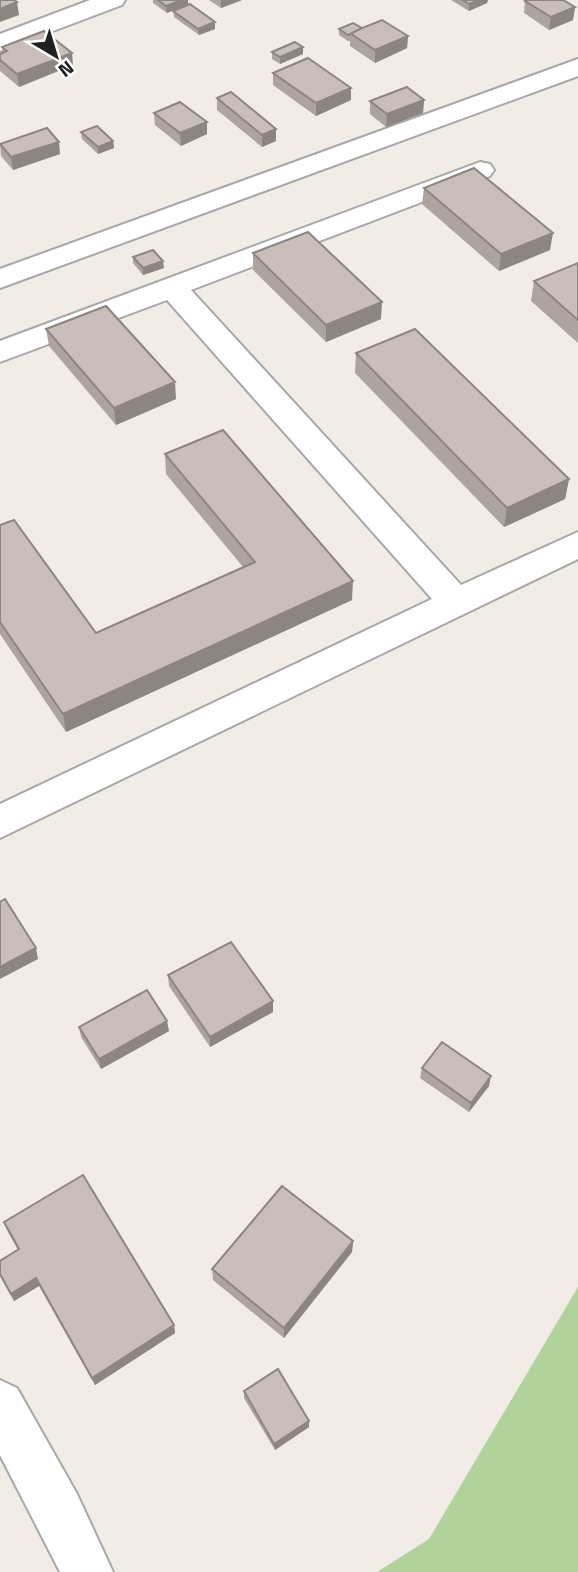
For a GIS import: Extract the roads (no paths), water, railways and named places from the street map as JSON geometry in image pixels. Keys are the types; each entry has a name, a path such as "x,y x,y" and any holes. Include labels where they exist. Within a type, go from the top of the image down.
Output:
{"street":[{"path":"0,43 114,0"},
{"path":"0,279 578,67"},
{"path":"0,352 480,170"},
{"path":"172,287 457,603"},
{"path":"0,822 578,544"},
{"path":"0,1405 59,1512 88,1572"}]}
